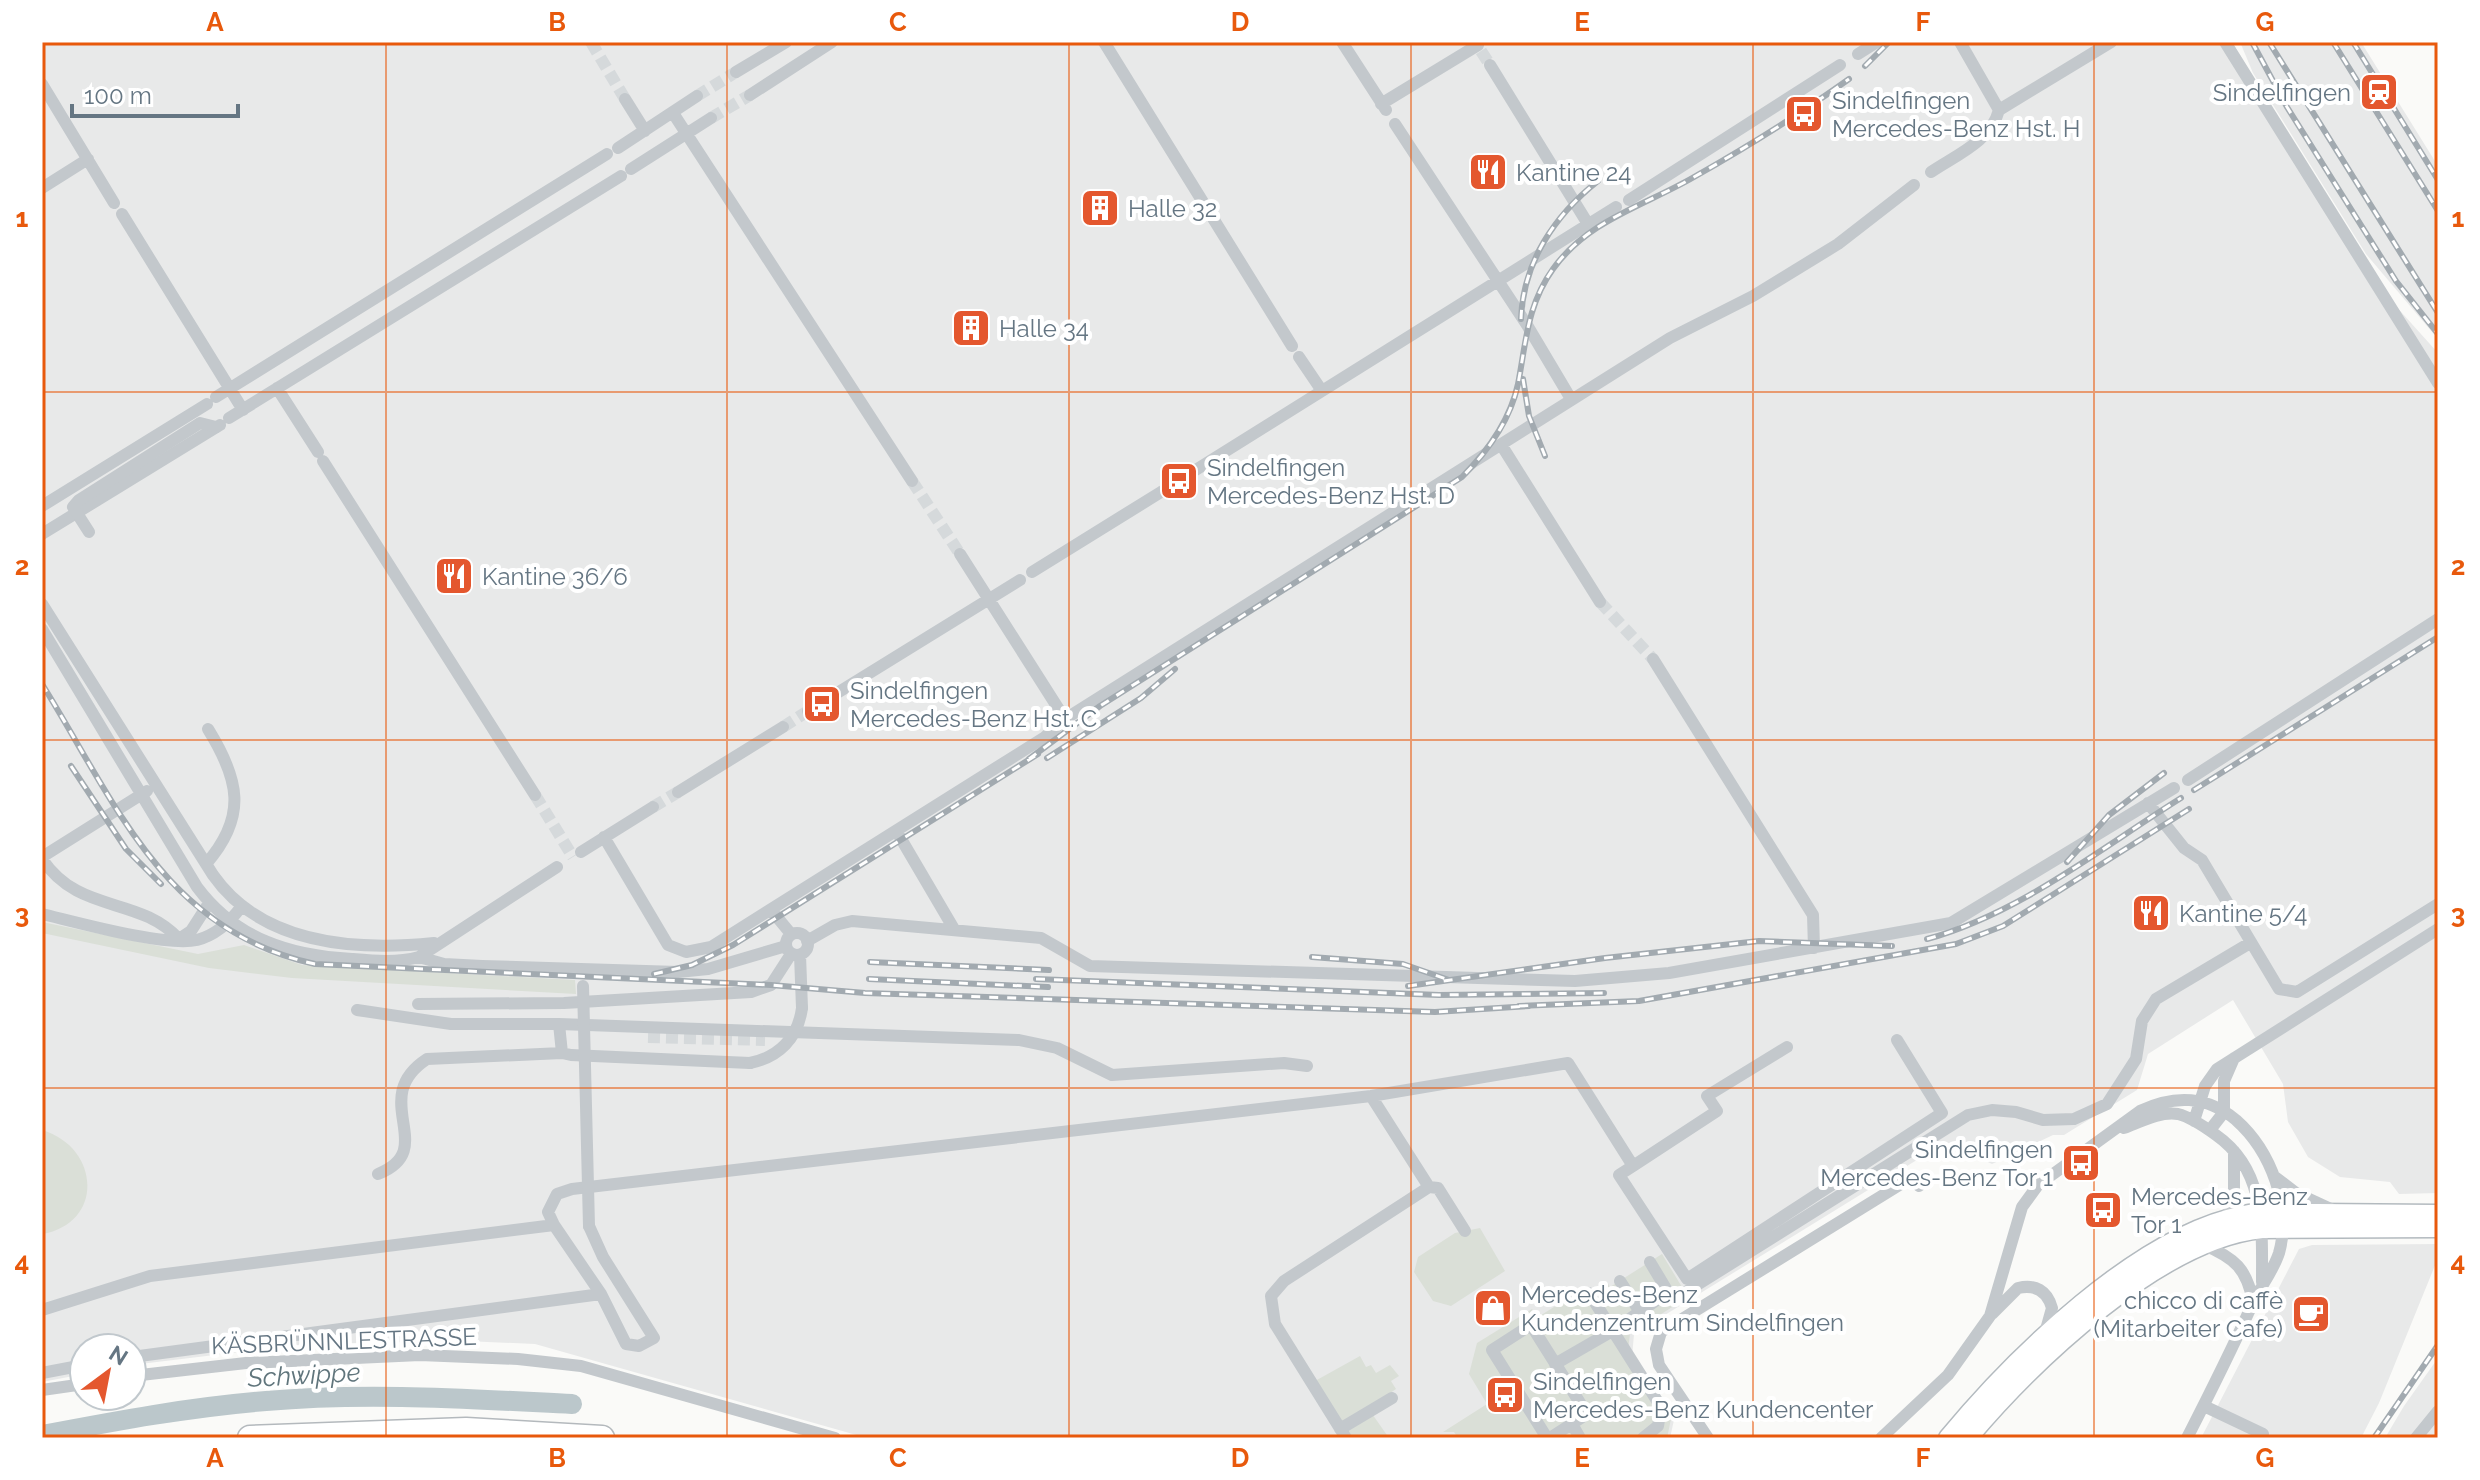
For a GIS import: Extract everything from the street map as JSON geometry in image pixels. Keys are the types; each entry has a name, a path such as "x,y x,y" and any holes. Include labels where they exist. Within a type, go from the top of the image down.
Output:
{"highway":[{"path":"250,1438 333,1432 466,1430 602,1438"}],"main road":[{"path":"1968,1438 2023,1378 2077,1330 2145,1279 2204,1245 2271,1221 2342,1213 2438,1214"},
{"path":"1948,1438 1996,1383 2041,1340 2141,1263 2185,1237 2226,1219 2438,1228"}],"street":[{"path":"736,72 786,42"},
{"path":"750,95 832,42"},
{"path":"1104,42 1322,391"},
{"path":"1342,42 1384,107 1478,46"},
{"path":"1858,54 1877,42"},
{"path":"1931,172 1985,136 1995,126 1999,110 1960,42"},
{"path":"1999,110 2111,42"},
{"path":"2225,42 2438,383"},
{"path":"1490,65 1588,224"},
{"path":"1629,200 1840,65"},
{"path":"42,84 243,410"},
{"path":"42,506 697,96"},
{"path":"625,99 645,131"},
{"path":"673,113 912,481"},
{"path":"42,534 711,118"},
{"path":"1395,124 1527,325 1571,399"},
{"path":"42,188 88,159"},
{"path":"604,837 668,945 686,952 711,947 897,832 1045,737 1065,719 1502,446 1571,399 1670,338 1753,296 1838,244 1914,185"},
{"path":"1194,471 1616,207"},
{"path":"277,388 535,795"},
{"path":"89,532 73,507 79,500 200,423 221,423"},
{"path":"1502,446 1600,602"},
{"path":"1032,572 1161,492"},
{"path":"960,554 1065,719"},
{"path":"808,711 1020,580"},
{"path":"42,604 206,864 226,893 241,907 279,929 306,937 371,944 437,943"},
{"path":"2188,780 2438,619"},
{"path":"42,629 209,903 230,922 267,943 316,957 391,961 419,957 444,964 693,971 792,947 806,950 807,941 835,925 852,921 1041,938 1090,966 1575,981 1669,973 1951,923 2174,788"},
{"path":"1653,659 1813,915 1814,948"},
{"path":"678,792 783,727"},
{"path":"206,864 222,846 233,821 234,786 226,760 208,729"},
{"path":"157,785 42,858 55,879 76,893 164,922 179,939"},
{"path":"2148,803 2184,848 2202,860 2279,989 2297,992 2438,904"},
{"path":"581,852 653,807"},
{"path":"897,832 954,929"},
{"path":"419,957 557,867"},
{"path":"179,939 191,931 209,903"},
{"path":"42,914 135,935 196,940 230,922 241,907"},
{"path":"378,1174 391,1169 405,1148 401,1086 409,1071 427,1059 562,1053 750,1063 769,1059 785,1047 800,1020 802,1008 792,947 772,911"},
{"path":"2194,1121 2200,1100 2217,1069 2438,929"},
{"path":"1650,1262 1673,1300 1968,1115 1992,1110 2016,1112 2043,1120 2074,1119 2107,1104 2136,1059 2142,1021 2156,999 2250,943"},
{"path":"418,1004 564,1003 751,992 771,985 792,947"},
{"path":"583,970 583,986 589,1226 603,1257 654,1338 639,1346 626,1344 601,1294 548,1212 557,1194 572,1189 1371,1096 1568,1063 1633,1166"},
{"path":"357,1010 451,1024 559,1024 965,1036 1043,1043 1112,1075 1284,1063 1307,1066"},
{"path":"559,1024 562,1053"},
{"path":"601,1027 648,1037"},
{"path":"1787,1047 1707,1096 1717,1111 1619,1175 1687,1279 1942,1113 1897,1040"},
{"path":"2210,1130 2224,1112 2224,1081 2236,1055"},
{"path":"1371,1096 1429,1187"},
{"path":"1990,1316 2022,1207 2038,1185 2058,1167 2156,1103 2200,1100 2224,1112 2249,1134 2274,1176 2296,1193 2342,1213"},
{"path":"2110,1132 2159,1115 2177,1114 2194,1121 2234,1151 2252,1179 2271,1221 2278,1254 2187,1438"},
{"path":"2226,1219 2234,1197 2234,1151"},
{"path":"1708,1438 1659,1365 1656,1349 1661,1332 1696,1317 1755,1282 1914,1176 1919,1186"},
{"path":"2262,1285 2274,1176"},
{"path":"1392,1398 1343,1434 1275,1324 1271,1296 1284,1281 1429,1187 1438,1188 1465,1231"},
{"path":"42,1310 150,1276 554,1225"},
{"path":"2204,1245 2236,1260 2250,1284 2253,1302"},
{"path":"1620,1281 1640,1312"},
{"path":"1881,1438 1948,1375 1990,1316 2018,1288 2036,1287 2044,1292 2052,1308 2041,1340"},
{"path":"1555,1364 1614,1330 1668,1292"},
{"path":"1589,1293 1661,1407 1658,1426 1643,1438"},
{"path":"148,1355 601,1294"},
{"path":"1531,1325 1587,1414 1572,1424 1548,1438 1492,1350 1531,1325"},
{"name":"KÄSBRÜNNLESTRASSE","path":"148,1374 246,1363 420,1355 518,1359 581,1366 835,1438"},
{"path":"42,1373 68,1368"},
{"path":"42,1390 68,1386"},
{"path":"2204,1406 2263,1434"},
{"path":"2434,1438 2420,1434 2438,1411"},
{"path":"1572,1424 1580,1438"}],"shaded area":[{"path":"42,42 2232,42 2385,294 2438,353 2438,1193 2399,1194 2390,1182 2340,1177 2308,1157 2288,1122 2283,1084 2233,1000 2148,1054 2137,1090 2064,1135 2053,1135 1992,1164 1946,1142 1634,1334 1632,1357 1674,1420 1670,1438 867,1438 535,1344 465,1341 306,1344 148,1363 148,1332 68,1332 68,1377 42,1382"},
{"path":"2240,42 2361,42 2438,166 2438,339 2366,254 2253,73"},
{"path":"42,922 198,954 244,945 302,965 575,980 576,994 292,978 209,968 42,933"},
{"path":"42,1130 61,1139 75,1152 84,1167 87,1184 85,1201 77,1216 62,1227 42,1234"},
{"path":"1480,1228 1505,1271 1451,1306 1433,1301 1414,1272 1418,1257 1455,1233"},
{"path":"2438,1244 2438,1258 2379,1403 2361,1438 2201,1438 2299,1249 2312,1245"},
{"path":"1662,1254 1688,1297 1630,1334 1628,1350 1671,1419 1667,1438 1458,1438 1454,1432 1443,1432 1487,1404 1469,1374 1477,1343 1532,1309 1538,1317 1570,1297 1575,1301 1607,1282 1610,1287"},
{"path":"1360,1356 1366,1367 1371,1365 1376,1373 1390,1365 1399,1376 1391,1381 1396,1389 1368,1408 1389,1438 1351,1438 1315,1381"},
{"path":"2438,1358 2438,1438 2385,1438 2404,1406"}],"waterway":[{"name":"Schwippe","path":"42,1435 181,1411 304,1398 419,1397 572,1404"}],"tunnel":[{"path":"591,42 625,99"},
{"path":"1481,51 1490,65"},
{"path":"697,96 736,72"},
{"path":"711,118 750,95"},
{"path":"1161,492 1194,471"},
{"path":"912,481 960,554"},
{"path":"1600,602 1653,659"},
{"path":"783,727 808,711"},
{"path":"653,807 678,792"},
{"path":"535,795 573,857"},
{"path":"648,1037 765,1040"}],"railway":[{"path":"1865,66 1889,42"},
{"path":"2252,42 2287,107 2396,281 2438,334"},
{"path":"2269,42 2438,313"},
{"path":"2333,42 2438,211"},
{"path":"2353,42 2438,180"},
{"path":"1029,759 1100,706 1462,477 1481,457 1504,423 1518,384 1538,296 1567,252 1600,226 1734,154 1849,79"},
{"path":"1521,319 1528,278 1544,241 1568,209 1598,181"},
{"path":"1523,379 1529,416 1545,456"},
{"path":"2194,790 2438,637"},
{"path":"1047,758 1141,698 1175,669"},
{"path":"42,684 121,816 150,856 182,892 219,923 263,947 315,964 771,985 865,993 1435,1012 1529,1006"},
{"path":"654,974 692,965 733,945 1038,754"},
{"path":"71,766 126,849 161,884"},
{"path":"2067,862 2109,815 2164,773"},
{"path":"1927,939 1961,928 2027,897 2181,798"},
{"path":"1519,1006 1639,1001 1956,944 2003,926 2189,809"},
{"path":"1408,986 1605,958 1759,941 1892,946"},
{"path":"1312,957 1403,964 1449,980"},
{"path":"870,962 1049,970"},
{"path":"869,979 1048,987"},
{"path":"1036,979 1439,995 1604,993"},
{"path":"2374,1438 2438,1345"}],"place":[{"name":"Sindelfingen","path":"2379,92"},
{"name":"Sindelfingen Mercedes-Benz Hst. H","path":"1804,114"},
{"name":"Kantine 24","path":"1488,172"},
{"name":"Halle 32","path":"1100,208"},
{"name":"Halle 34","path":"971,328"},
{"name":"Sindelfingen Mercedes-Benz Hst. D","path":"1179,481"},
{"name":"Kantine 36/6","path":"454,576"},
{"name":"Sindelfingen Mercedes-Benz Hst. C","path":"822,704"},
{"name":"Kantine 5/4","path":"2151,913"},
{"name":"Sindelfingen Mercedes-Benz Tor 1","path":"2081,1163"},
{"name":"Mercedes-Benz Tor 1","path":"2103,1210"},
{"name":"Mercedes-Benz Kundenzentrum Sindelfingen","path":"1493,1308"},
{"name":"chicco di caffè (Mitarbeiter Cafe)","path":"2311,1314"},
{"name":"Sindelfingen Mercedes-Benz Kundencenter","path":"1505,1395"}]}
